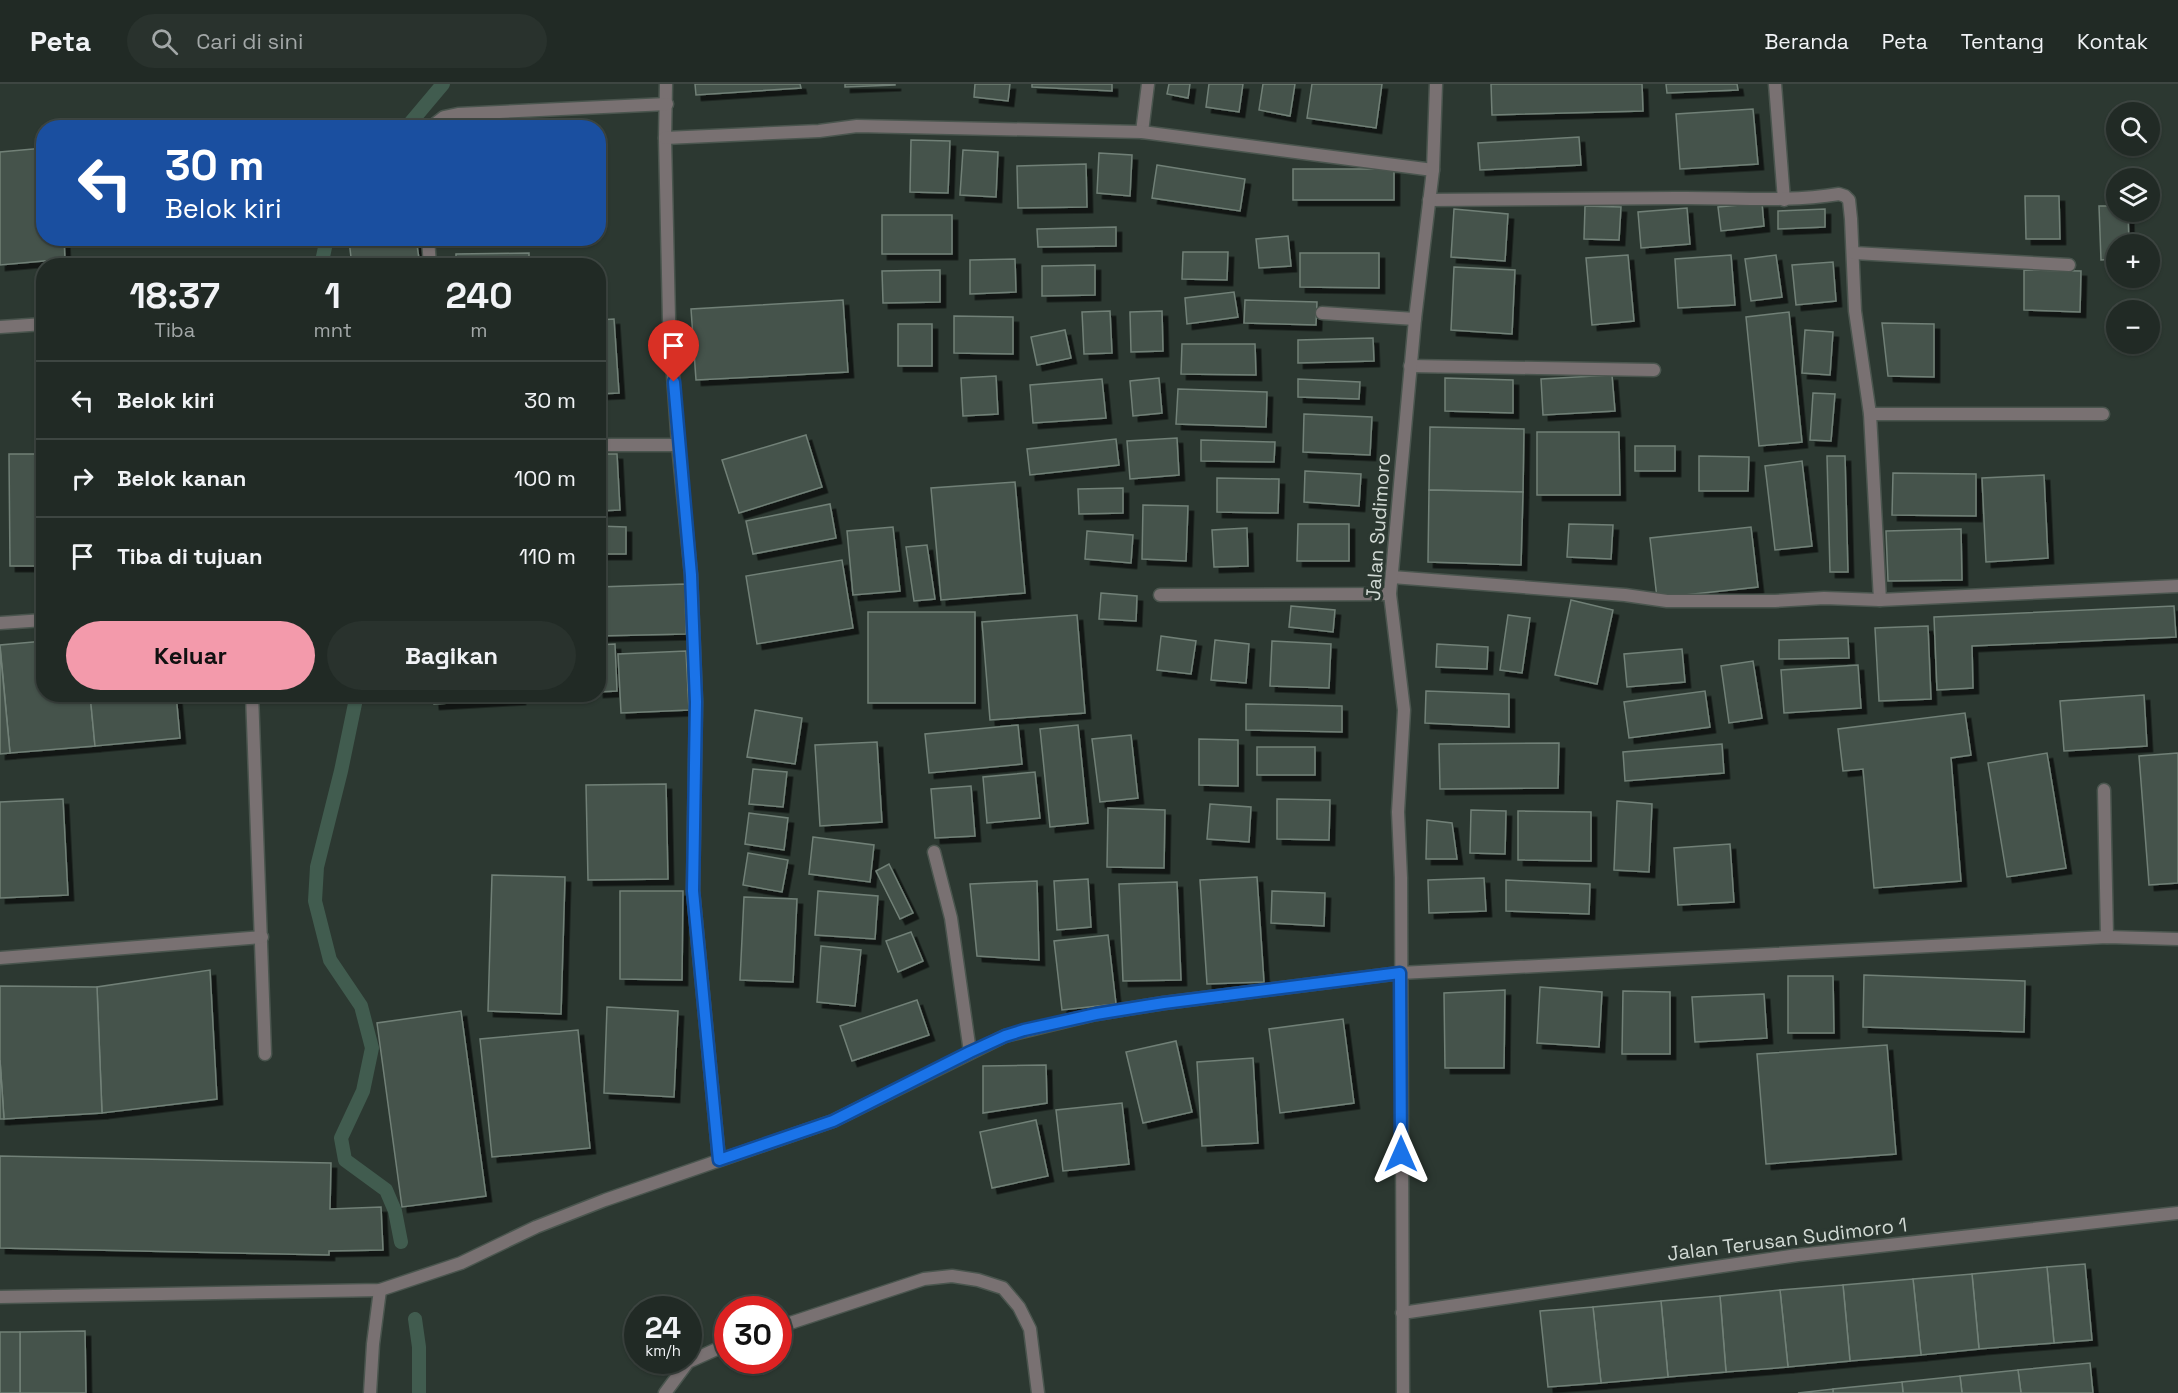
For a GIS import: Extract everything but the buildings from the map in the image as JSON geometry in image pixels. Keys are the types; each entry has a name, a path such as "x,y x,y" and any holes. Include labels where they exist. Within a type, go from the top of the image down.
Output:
{"street":[{"path":"666,84 669,319 678,445 691,575 696,702 693,891 719,1160"},
{"path":"1142,132 1148,84"},
{"name":"Jalan Sudimoro","path":"1403,1393 1401,878 1398,812 1404,710 1390,594 1414,319 1432,170 1436,84"},
{"path":"1775,84 1784,200"},
{"path":"440,120 459,114 667,104"},
{"path":"665,138 819,131 857,126 1142,132 1432,170"},
{"path":"1429,200 1578,201 1677,198 1784,200 1839,194 1845,196 1849,200 1854,253 1855,311 1870,414 1880,600"},
{"path":"1854,253 2069,265"},
{"path":"1322,313 1414,319"},
{"path":"0,327 36,325"},
{"path":"1410,366 1654,369"},
{"path":"1870,414 2103,414"},
{"path":"606,445 678,445"},
{"path":"1392,577 1624,595 1667,601 1775,601 1824,598 1880,600 2178,586"},
{"path":"1160,595 1390,594"},
{"path":"0,623 36,621"},
{"path":"252,702 264,1054"},
{"path":"2104,790 2107,937"},
{"path":"934,852 951,918 970,1052"},
{"path":"0,958 261,937"},
{"path":"0,1297 380,1290 461,1263 536,1227 605,1200 833,1121 1005,1036 1096,1014 1164,1003 1400,973 2107,937 2178,939"},
{"name":"Jalan Terusan Sudimoro 1","path":"1402,1312 1798,1255 2178,1213"},
{"path":"792,1322 924,1279 952,1276 978,1280 1003,1288 1019,1307 1030,1329 1038,1393"},
{"path":"370,1393 380,1290"},
{"path":"665,1393 688,1362 714,1350"}],"waterway":[{"path":"413,120 443,84"},
{"path":"323,258 325,246"},
{"path":"355,702 317,867 315,901 330,960 361,1006 372,1048 363,1091 341,1138 345,1160 386,1190 395,1211 401,1242"},
{"path":"415,1319 419,1347 419,1393"}],"route":[{"path":"674,382 691,575 696,702 693,891 719,1160 833,1121 970,1052 1024,1030 1096,1014 1164,1003 1400,973 1401,1154"}]}
